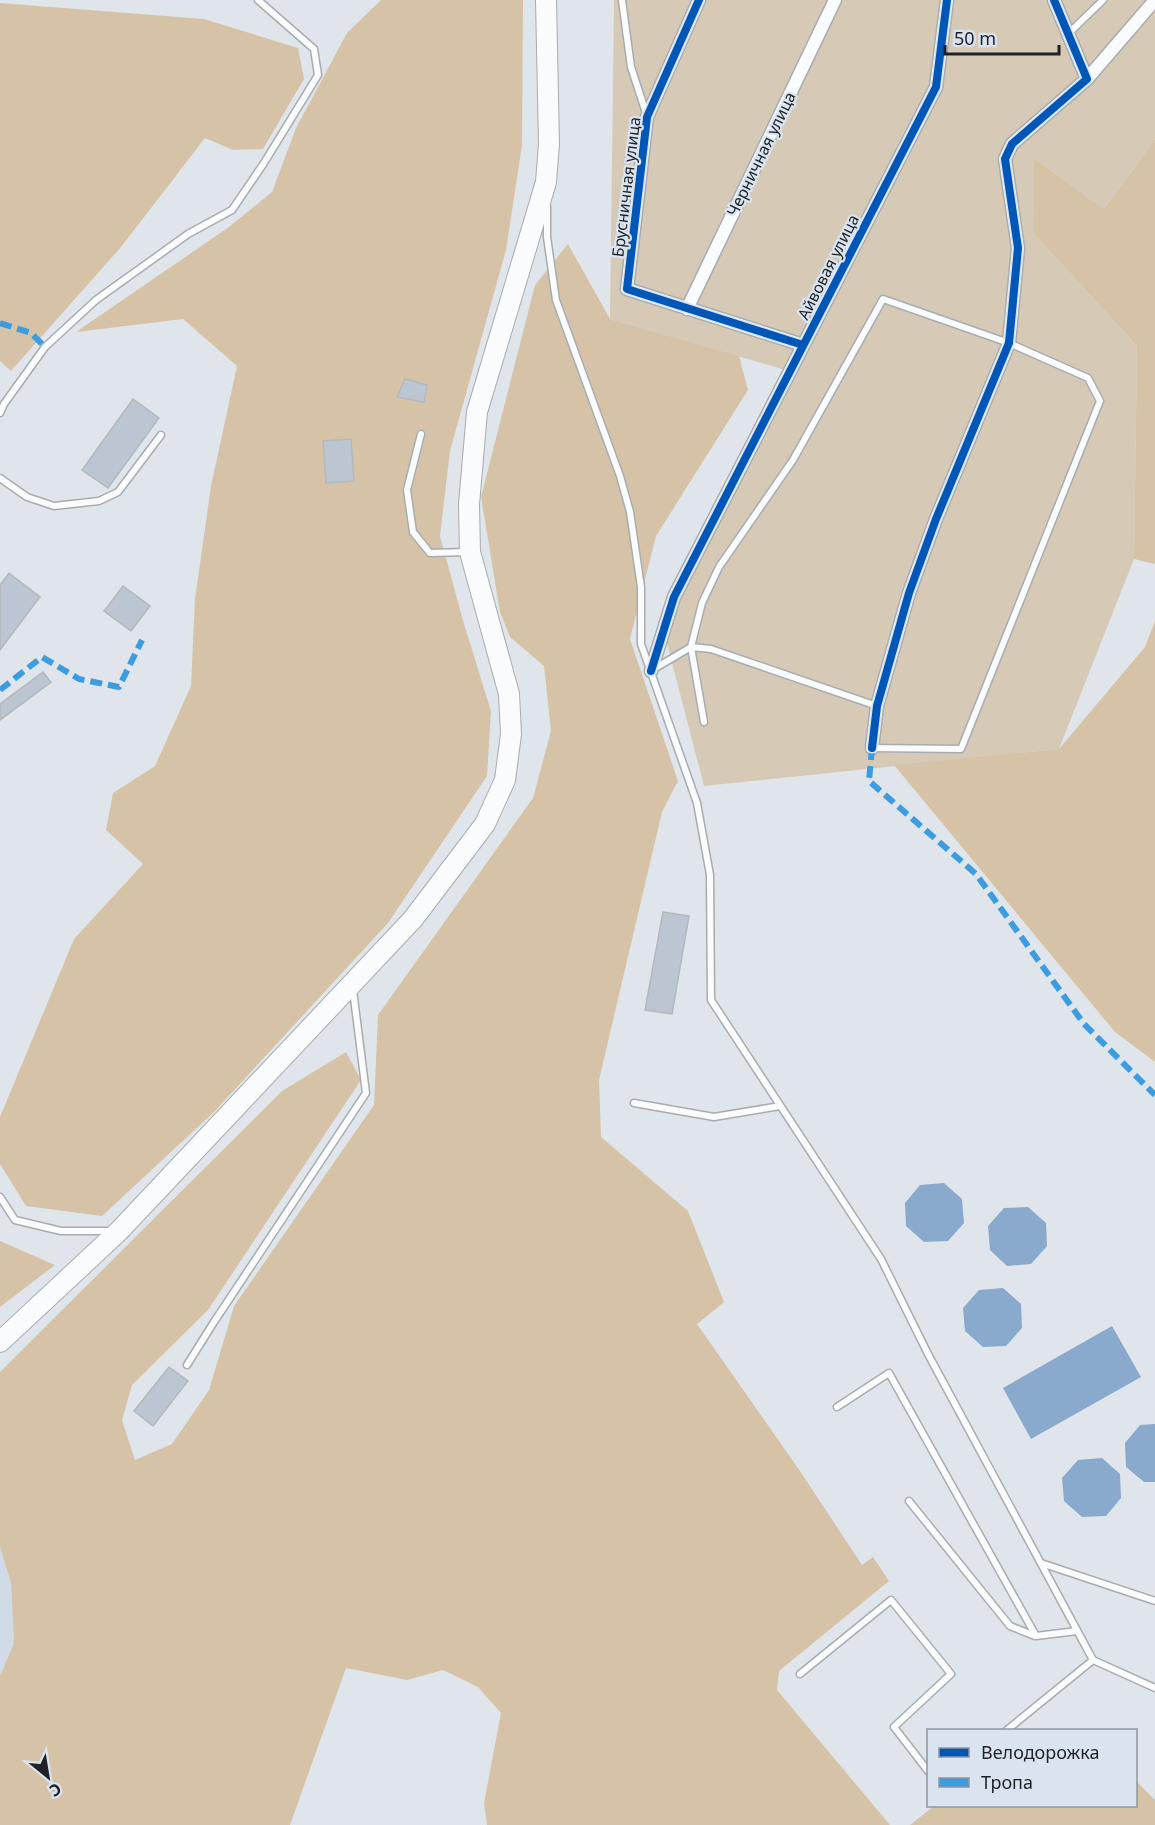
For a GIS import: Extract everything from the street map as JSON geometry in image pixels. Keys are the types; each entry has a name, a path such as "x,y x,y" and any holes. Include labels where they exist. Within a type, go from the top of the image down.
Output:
{"main road":[{"path":"0,1342 119,1231 413,920 485,824 505,780 511,734 509,694 470,552 470,504 477,412 546,182 549,144 546,0"}],"street":[{"name":"Брусничная улица","path":"687,309 627,289 647,117 699,0"},
{"name":"Черничная улица","path":"687,309 836,0"},
{"name":"Айвовая улица","path":"651,671 674,597 936,87 947,0"},
{"path":"1054,0 1087,79"},
{"path":"872,748 877,706 909,593 932,530 1009,343 1018,248 1005,159 1012,144 1087,79 1155,0"},
{"path":"687,309 803,345"}],"lane":[{"path":"0,413 45,347 96,300 188,234 232,210 264,163 318,75 314,49 258,0"},
{"path":"622,0 631,67 647,117"},
{"path":"1068,34 1103,0"},
{"path":"546,182 547,237 555,300 620,476 630,512 641,587 641,644 698,803 710,875 711,1000 881,1259 928,1354 1093,1660 1155,1688"},
{"path":"704,722 691,647 702,603 719,567 793,460 883,299 1009,343 1088,378 1100,401 961,749 872,748"},
{"path":"421,434 407,490 413,532 430,553 470,552"},
{"path":"0,478 27,497 54,506 99,501 118,492 161,435"},
{"path":"651,671 691,647 711,649 877,706"},
{"path":"187,1365 366,1093 353,983"},
{"path":"633,1103 714,1117 780,1106"},
{"path":"0,1197 15,1220 61,1231 119,1231"},
{"path":"837,1407 889,1373 1036,1636"},
{"path":"909,1501 1010,1626 1036,1636 1077,1631"},
{"path":"1041,1563 1155,1601"},
{"path":"800,1674 891,1600 951,1674 894,1727 927,1770"},
{"path":"1009,1729 1093,1660"}],"shaded area":[{"path":"381,0 523,0 522,145 506,250 450,451 440,536 491,711 487,776 388,923 214,1112 102,1216 26,1206 0,1164 0,1117 74,939 143,864 106,830 113,793 155,766 191,686 195,599 211,486 237,366 183,319 76,332 229,227 272,192 296,128 347,33"},
{"path":"614,0 1155,0 1155,139 1104,209 1034,158 1033,233 1137,346 1134,559 1059,749 704,786 664,632 796,373 610,319"},
{"path":"0,3 204,19 298,48 304,79 263,149 233,150 205,138 121,247 11,371 0,361"},
{"path":"1155,139 1155,564 1134,559 1137,346 1033,233 1034,158 1104,209"},
{"path":"568,244 610,319 739,356 748,390 656,536 630,639 678,781 662,812 599,1080 601,1137 688,1211 724,1302 697,1324 800,1471 862,1565 873,1557 889,1581 779,1671 777,1690 890,1825 487,1825 484,1803 501,1713 478,1687 443,1670 407,1680 346,1668 290,1825 0,1825 0,1676 14,1643 11,1583 0,1547 0,1372 282,1091 346,1052 361,1080 208,1310 132,1385 122,1420 135,1460 172,1444 209,1390 234,1306 374,1105 378,1015 533,798 551,731 544,666 510,637 500,612 481,497 535,285"},
{"path":"1155,621 1155,1062 1115,1032 894,765 1059,749 1145,647"},
{"path":"0,1241 55,1265 0,1307"},
{"path":"0,1547 11,1583 14,1643 0,1676"},
{"path":"1137,1782 1155,1800 1155,1825 910,1825 933,1807 1137,1807"}],"water":[{"path":"944,1183 962,1199 964,1223 948,1241 924,1242 906,1226 905,1203 920,1185"},
{"path":"1028,1207 1046,1223 1047,1246 1031,1264 1007,1266 990,1250 988,1226 1004,1208"},
{"path":"1003,1288 1021,1304 1022,1328 1006,1346 983,1347 965,1331 963,1308 979,1290"},
{"path":"1112,1326 1141,1377 1031,1439 1003,1388"},
{"path":"1155,1424 1155,1482 1144,1482 1126,1467 1125,1443 1140,1425"},
{"path":"1102,1458 1120,1474 1121,1498 1106,1516 1082,1517 1064,1501 1062,1478 1078,1460"}],"building":[{"path":"405,379 427,385 424,402 397,397"},
{"path":"133,399 159,418 108,488 82,470"},
{"path":"351,439 354,481 326,483 323,441"},
{"path":"9,573 40,597 0,650 0,585"},
{"path":"123,586 150,606 131,631 104,611"},
{"path":"43,672 51,682 0,720 0,704"},
{"path":"663,912 689,916 672,1014 645,1010"},
{"path":"169,1367 188,1381 153,1426 134,1411"}],"marked path":[{"path":"0,323 31,333 45,347"},
{"path":"0,690 42,657 79,679 119,687 142,640"},
{"path":"872,748 869,781 976,874 1084,1024 1155,1095"}],"cycle path":[{"path":"699,0 647,117 627,289 803,345"},
{"path":"651,671 674,597 936,87 947,0"},
{"path":"872,748 877,706 909,593 936,519 1009,343 1018,248 1005,159 1012,144 1087,79 1054,0"}]}
